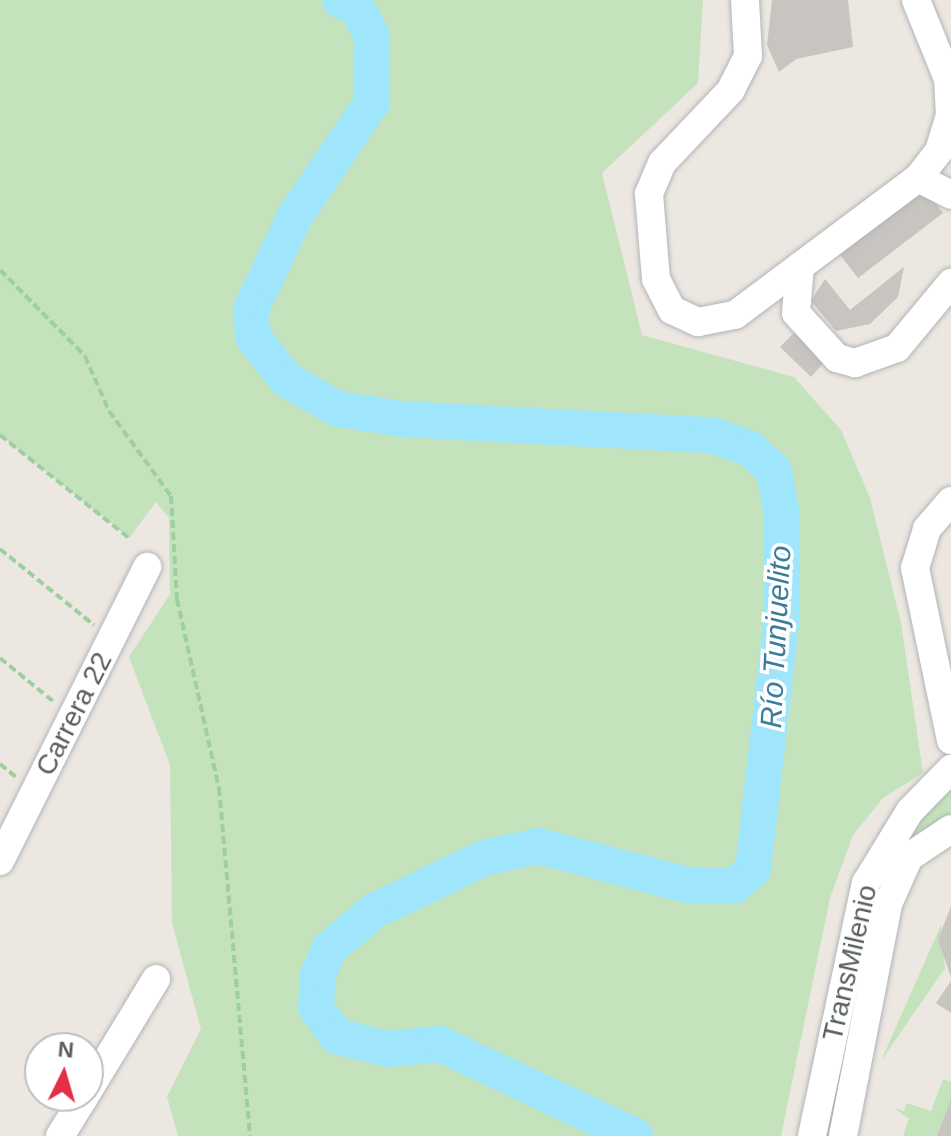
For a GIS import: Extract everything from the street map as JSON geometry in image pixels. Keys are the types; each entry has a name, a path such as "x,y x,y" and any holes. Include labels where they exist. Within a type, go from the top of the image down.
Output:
{"street":[{"path":"745,0 750,26 743,67 653,178 648,235 656,279 672,310 718,321 800,266 918,178 939,151 950,116 948,79 916,0"},
{"path":"918,178 951,195"},
{"path":"800,266 796,313 837,358 855,363 897,348 951,283"},
{"path":"951,501 927,529 915,568 951,740"},
{"name":"Carrera 22","path":"0,861 147,567"},
{"name":"TransMilenio","path":"812,1136 866,883 910,811 951,769"},
{"name":"TransMilenio","path":"843,1136 888,904 909,857 951,829"},
{"path":"104,1064 156,979"},
{"path":"60,1136 75,1112"}],"path":[{"path":"0,270 85,356 109,411 171,496 177,599 219,788 250,1136"},
{"path":"0,435 129,538"},
{"path":"0,549 111,639"},
{"path":"0,658 72,717"}],"green space":[{"path":"0,0 703,0 698,83 602,173 642,335 794,377 841,430 870,498 901,623 923,773 883,798 853,835 830,898 781,1136 178,1136 167,1097 201,1029 172,923 170,765 129,657 170,594 169,518 156,502 129,538 0,435"},
{"path":"951,780 951,816 916,838 833,1136 825,1136 877,890 889,861"},
{"path":"941,925 945,968 881,1061"},
{"path":"943,1079 951,1082 951,1098 937,1136 903,1136 909,1119 894,1108 904,1111 907,1103 931,1111"}],"building":[{"path":"772,0 848,0 853,47 796,59 779,72 767,45"},
{"path":"924,189 943,213 858,278 840,255"},
{"path":"904,267 898,297 870,324 836,331 811,301 825,279 850,310"},
{"path":"799,328 829,357 811,377 780,347"},
{"path":"951,906 951,977 938,940"},
{"path":"951,981 951,1013 936,1003"},
{"path":"951,1098 951,1136 937,1136"}],"waterway":[{"name":"Río Tunjuelito","path":"340,0 356,7 372,36 372,102 295,216 251,309 253,337 286,379 338,409 402,419 712,435 751,449 774,471 782,515 781,623 753,869 736,885 691,886 538,846 484,858 374,911 329,949 318,975 316,1007 336,1036 387,1049 440,1044 635,1136"}]}
